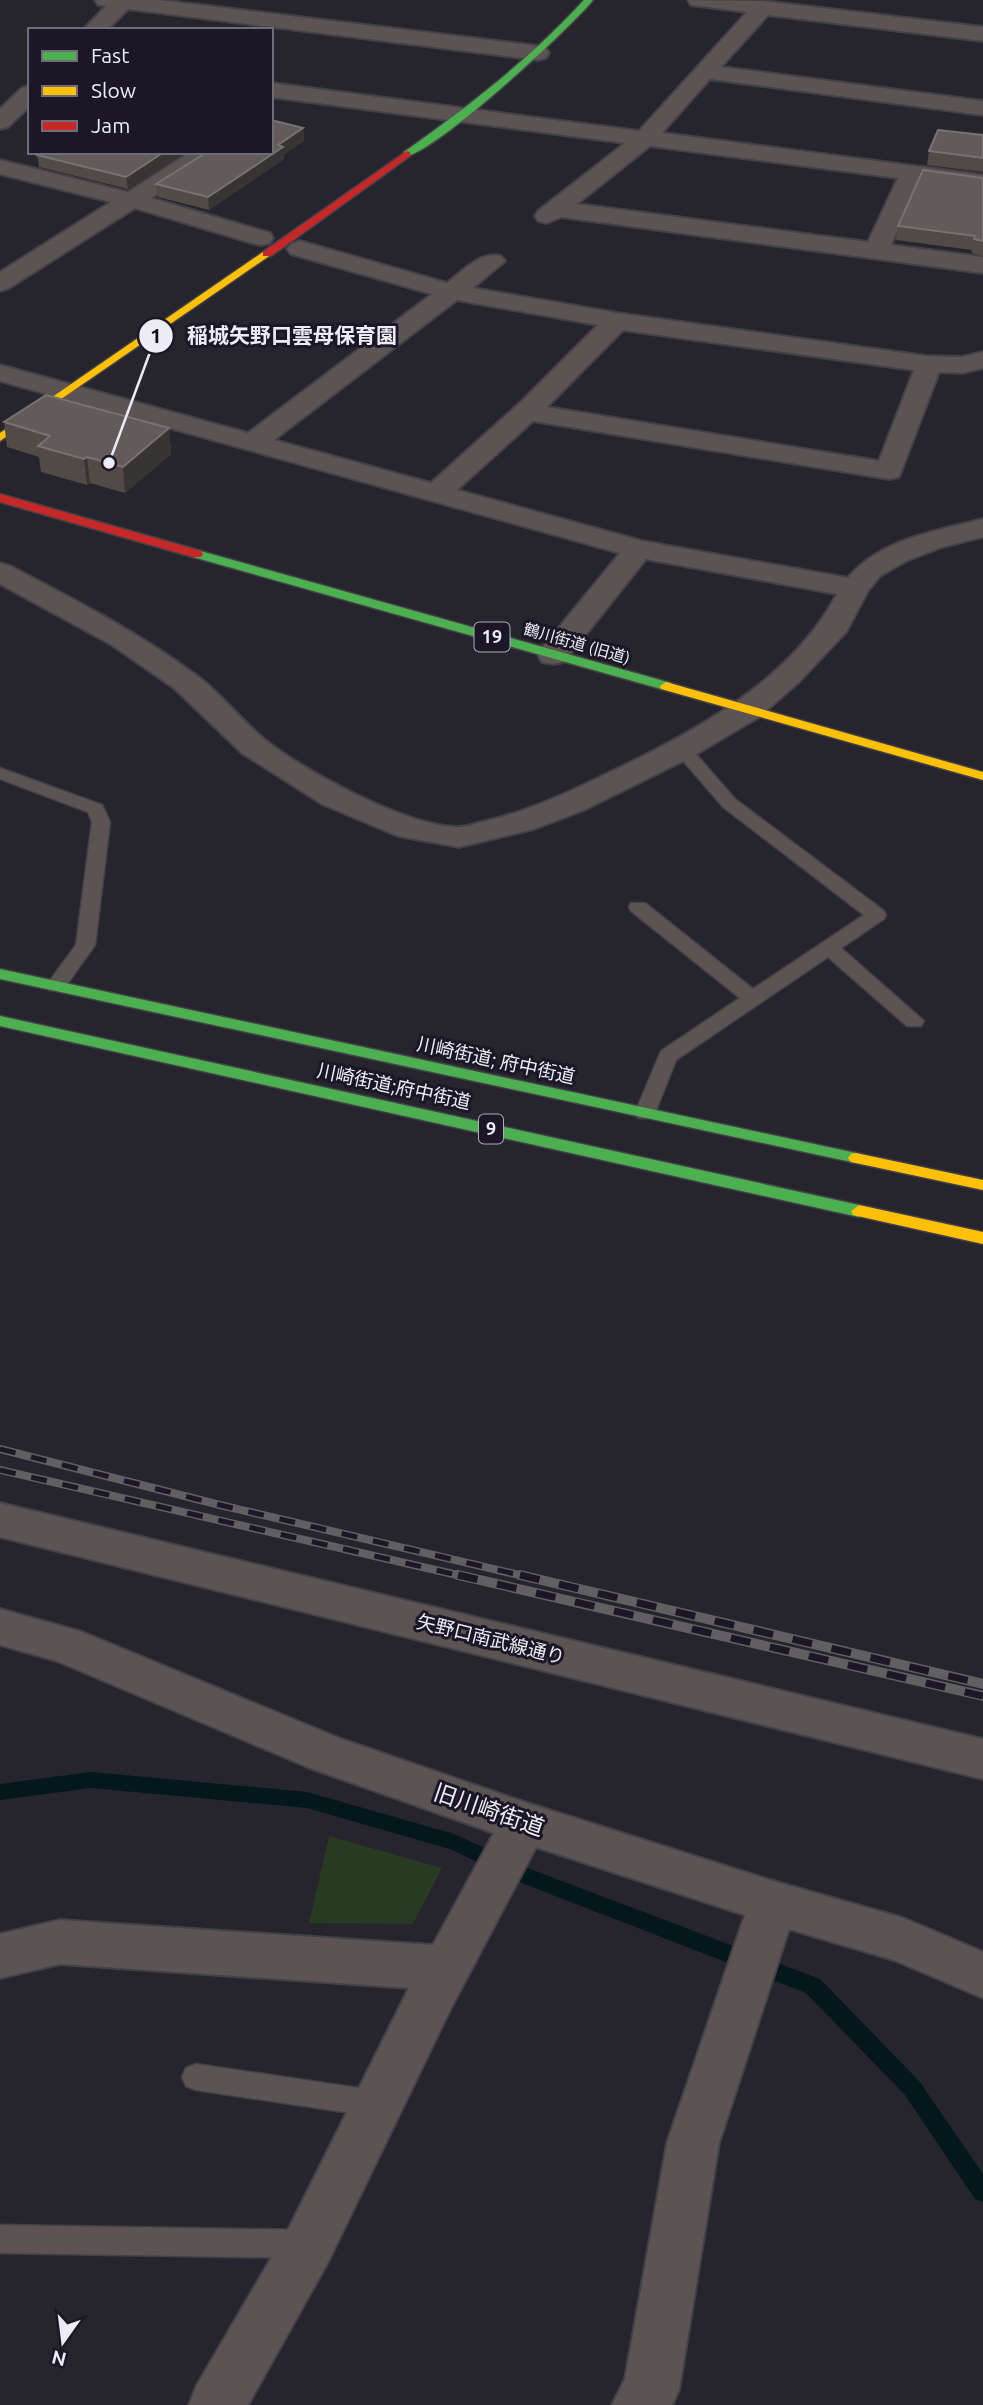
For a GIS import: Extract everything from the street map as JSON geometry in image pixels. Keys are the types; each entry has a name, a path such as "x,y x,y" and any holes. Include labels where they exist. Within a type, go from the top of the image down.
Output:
{"main road":[{"path":"0,438 281,245 461,114 538,53 589,0"},
{"name":"鶴川街道 (旧道)","path":"0,498 983,776"},
{"name":"川崎街道; 府中街道","path":"0,974 983,1185"},
{"name":"川崎街道;府中街道","path":"0,1021 983,1238"}],"street":[{"path":"708,0 983,34"},
{"path":"846,0 983,16"},
{"path":"95,28 114,1 538,53"},
{"path":"763,7 707,72 643,139 552,213 983,265"},
{"path":"707,72 983,108"},
{"path":"273,90 983,182"},
{"path":"273,110 299,94"},
{"path":"0,122 28,95"},
{"path":"0,284 204,154"},
{"path":"0,167 132,200 261,238"},
{"path":"876,251 912,173"},
{"path":"300,249 449,291 617,321 926,364 962,365 983,360"},
{"path":"253,442 492,261"},
{"path":"436,494 528,412 617,321"},
{"path":"528,412 889,471 927,370 926,364"},
{"path":"0,373 639,549 855,588"},
{"path":"0,572 123,639 185,681 253,746 334,797 410,829 459,837 522,822 572,803 682,749 748,710 789,674 835,626 855,588 870,570 896,555 932,541 983,528"},
{"path":"553,655 639,549"},
{"name":"矢野口南武線通り","path":"0,1520 983,1759"},
{"name":"旧川崎街道","path":"0,1627 66,1645 326,1754 524,1824 773,1903 903,1940 983,1976"},
{"path":"217,2405 309,2244 445,1968 524,1824"},
{"path":"653,2400 693,2143 773,1903"},
{"path":"0,1956 60,1942 445,1968"}],"lane":[{"path":"645,1113 668,1056 831,949 877,915 729,803 682,749"},
{"path":"0,773 96,809 101,822 85,945 56,986"},
{"path":"638,907 754,1000"},
{"path":"831,949 914,1021"},
{"path":"196,2077 378,2104"},
{"path":"0,2239 309,2244"}],"green space":[{"path":"329,1836 442,1868 413,1924 309,1923"}],"building":[{"path":"273,120 303,128 278,145 283,147 273,154"},
{"path":"938,130 983,135 983,158 929,151"},
{"path":"38,154 161,154 126,177"},
{"path":"204,154 272,154 208,197 156,184"},
{"path":"923,170 983,178 983,241 974,239 975,236 898,226"},
{"path":"46,395 169,428 123,467 87,457 84,459 38,446 50,436 4,422"}],"waterway":[{"path":"0,1792 91,1780 307,1800 454,1842 526,1876 813,1986 912,2088 983,2192"}],"railway":[{"path":"0,1449 220,1505 528,1577"},
{"path":"0,1470 466,1577"},
{"path":"458,1575 983,1696"},
{"path":"520,1575 983,1684"}],"traffic: fast":[{"path":"407,154 503,83 589,0"},
{"path":"197,554 666,686"},
{"path":"0,974 856,1158"},
{"path":"0,1021 859,1211"}],"traffic: slow":[{"path":"0,438 267,254"},
{"path":"666,686 983,776"},
{"path":"856,1158 983,1185"},
{"path":"859,1211 983,1238"}],"traffic: jam":[{"path":"267,254 407,154"},
{"path":"0,498 197,554"}],"place":[{"name":"稲城矢野口雲母保育園","path":"109,463"}]}
